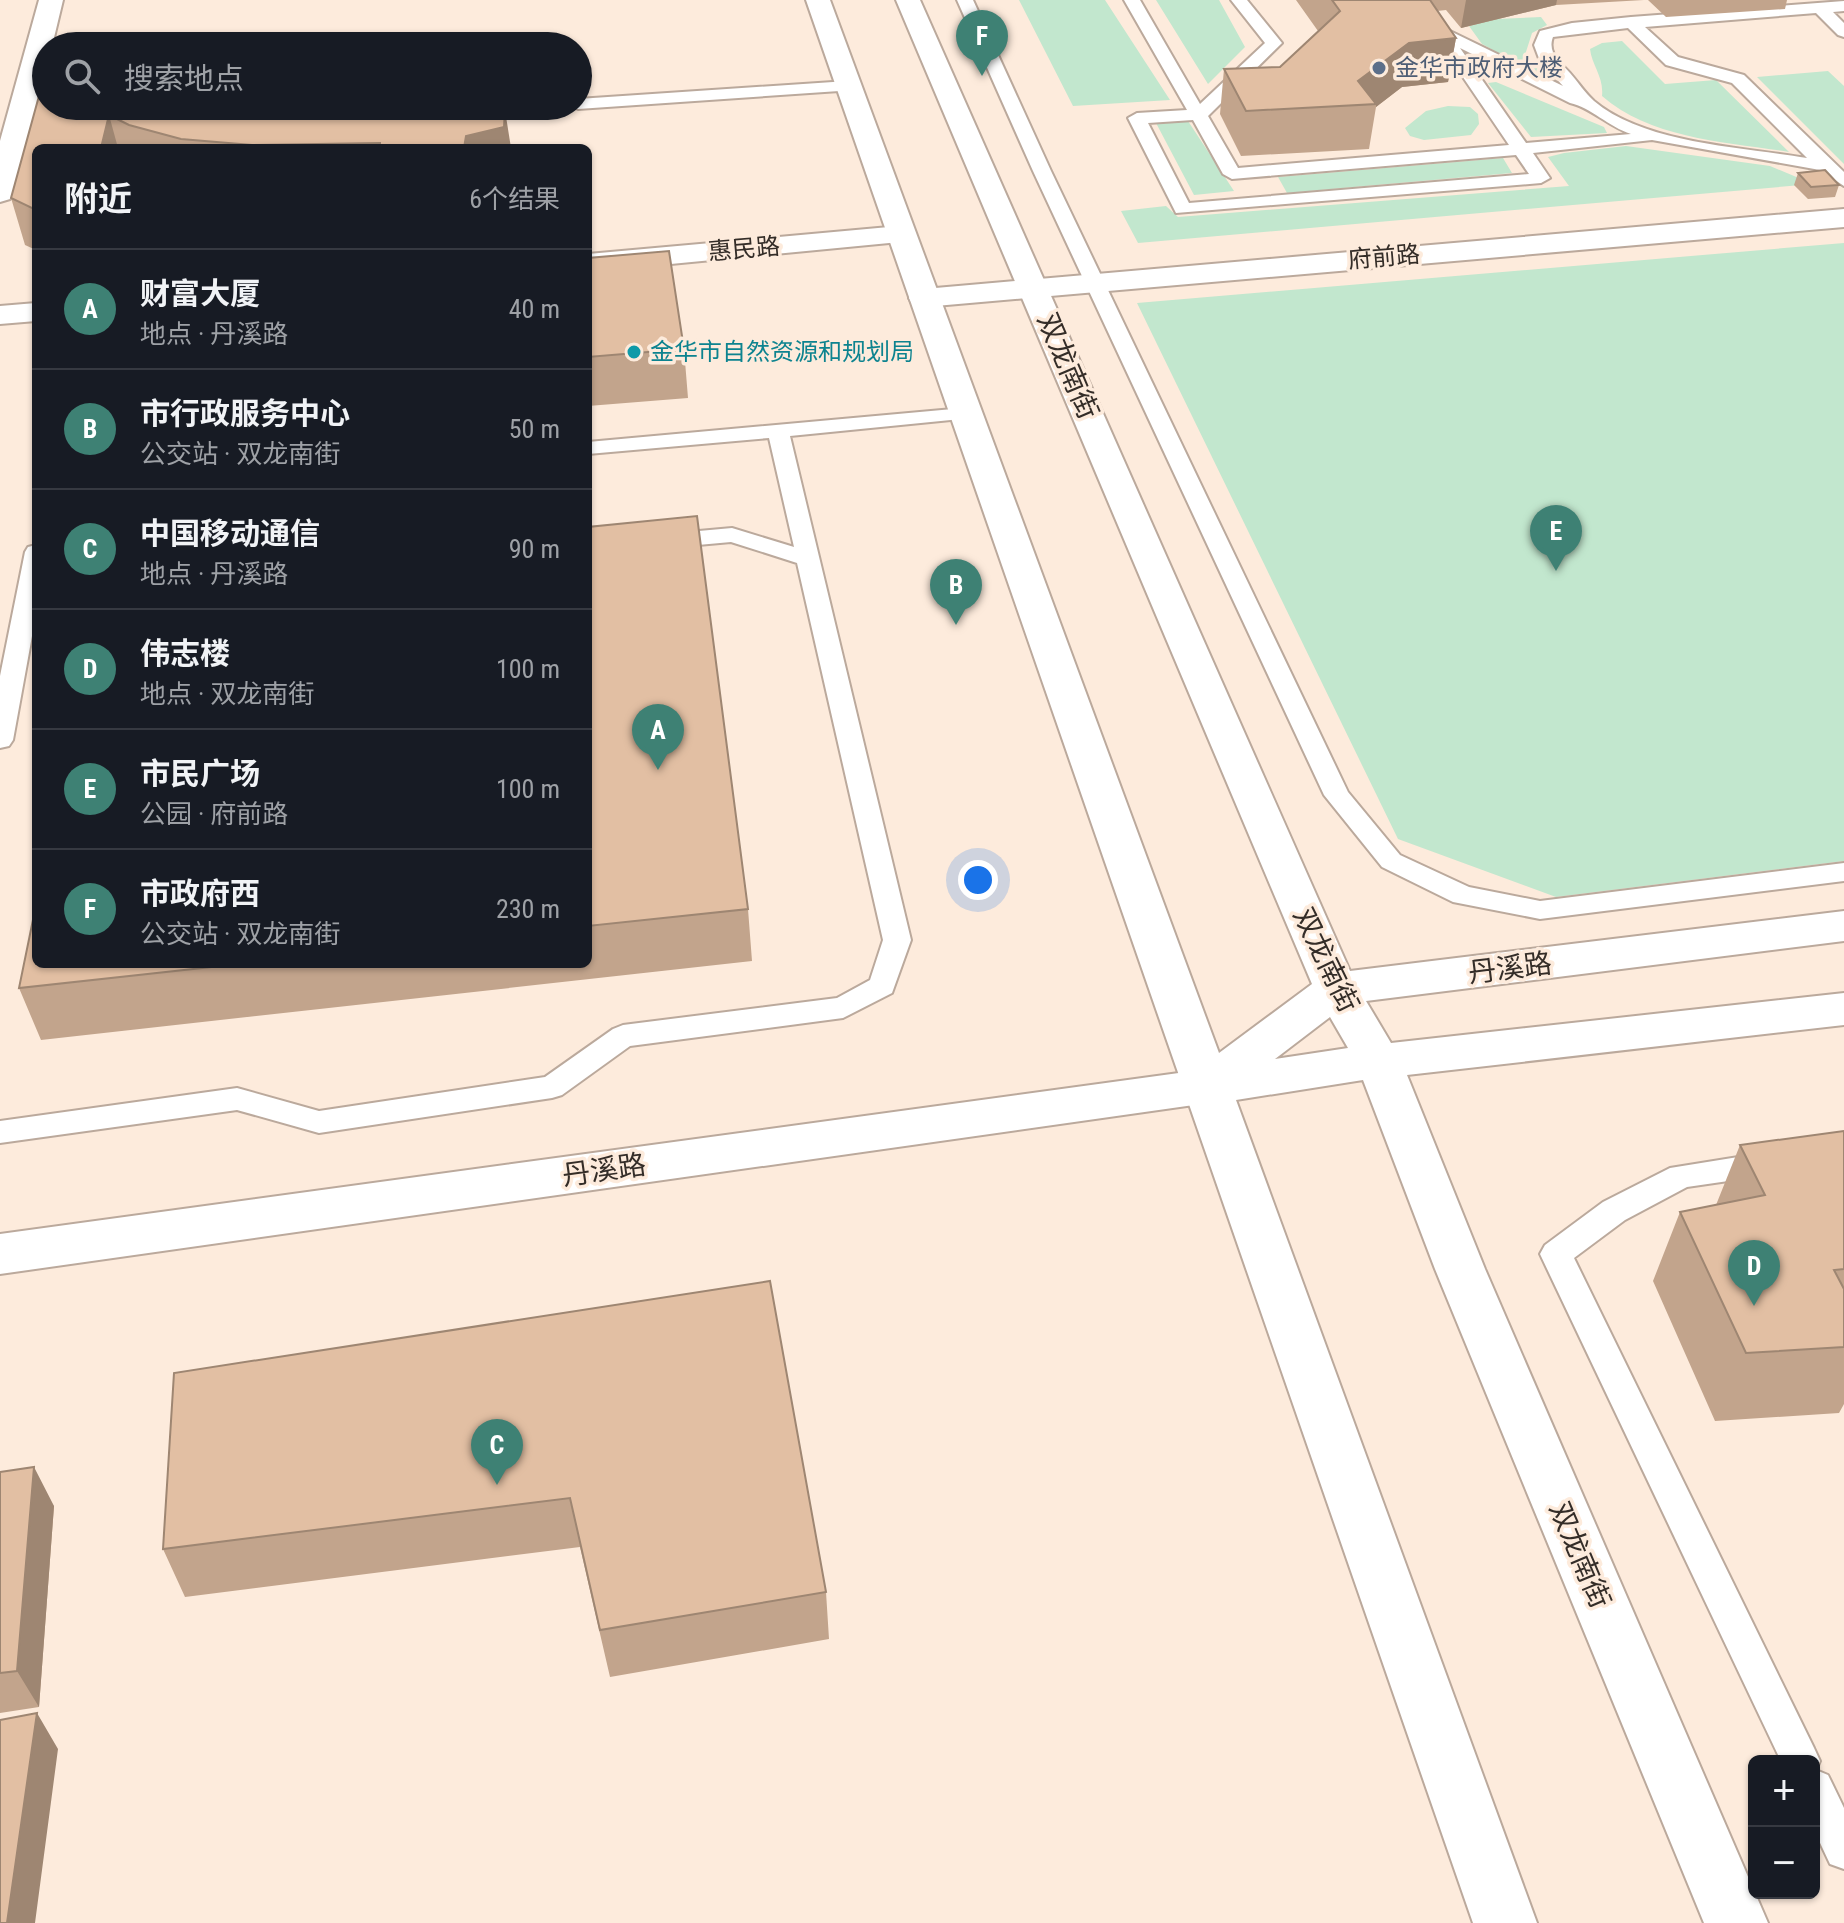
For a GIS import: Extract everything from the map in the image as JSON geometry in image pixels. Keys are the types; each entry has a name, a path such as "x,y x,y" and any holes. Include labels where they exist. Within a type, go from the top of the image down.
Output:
{"main road":[{"path":"46,32 51,0"},
{"path":"818,0 1505,1923"},
{"name":"双龙南街","path":"908,0 1336,989 1379,1061 1466,1284 1736,1923"},
{"path":"0,193 32,104"},
{"name":"府前路","path":"924,298 1844,218"},
{"name":"惠民路","path":"592,263 900,235"},
{"path":"0,315 32,312"},
{"name":"丹溪路","path":"1208,1086 1336,989 1844,926"},
{"name":"丹溪路","path":"0,1254 1379,1061 1844,1009"}],"lane":[{"path":"965,0 1094,282 1337,795 1391,861 1463,895 1540,910 1844,872"},
{"path":"1132,0 1232,174 1658,137"},
{"path":"1239,0 1274,43 1199,115 1137,118 1183,209 1541,178 1436,27 1626,127 1658,137 1825,166"},
{"path":"1589,105 1546,57 1542,45 1546,34 1631,22 1844,6"},
{"path":"1820,8 1844,32"},
{"path":"1631,22 1672,61 1738,79 1844,181"},
{"path":"592,103 848,86"},
{"path":"1256,171 1274,202"},
{"path":"592,448 964,414"},
{"path":"0,1132 237,1099 319,1122 552,1087 623,1036 843,1008 882,986 897,940 778,431"},
{"path":"592,548 732,535 808,559"},
{"path":"0,740 32,598"},
{"path":"1798,1755 1556,1254 1614,1211 1681,1176 1844,1152"},
{"path":"1820,1800 1844,1850"}],"green space":[{"path":"1019,0 1105,0 1170,100 1073,106"},
{"path":"1156,0 1219,0 1245,47 1208,84"},
{"path":"1541,17 1547,25 1532,33 1525,55 1548,80 1482,44 1469,26 1496,19"},
{"path":"1622,41 1665,84 1716,80 1789,152 1666,130 1622,110 1602,96 1590,49 1602,43"},
{"path":"1828,71 1844,86 1844,164 1757,77"},
{"path":"1496,82 1604,127 1607,133 1531,137 1488,83"},
{"path":"1448,106 1470,107 1478,114 1479,124 1471,135 1424,140 1410,136 1405,128 1426,111"},
{"path":"1188,121 1234,191 1194,195 1156,123"},
{"path":"1626,146 1770,166 1813,184 1138,243 1121,211 1166,206 1178,217 1569,186 1548,157"},
{"path":"1503,158 1512,173 1287,193 1278,177"},
{"path":"1844,243 1844,861 1556,897 1398,839 1137,303"}],"building":[{"path":"1332,0 1430,0 1456,38 1409,43 1358,81 1376,104 1246,111 1224,69 1280,67 1340,11"},
{"path":"32,120 108,120 102,144 32,144 32,208 11,198"},
{"path":"119,120 504,120 504,127 466,136 465,144 240,144 181,139"},
{"path":"1825,170 1839,185 1811,187 1798,173"},
{"path":"669,251 684,349 592,357 592,258"},
{"path":"697,516 748,909 592,926 592,527"},
{"path":"32,925 32,968 202,968 19,988"},
{"path":"1844,1131 1844,1269 1834,1270 1844,1289 1844,1347 1746,1353 1680,1212 1765,1195 1740,1145"},
{"path":"770,1281 826,1592 600,1630 570,1498 163,1549 174,1373"},
{"path":"34,1467 17,1671 0,1673 0,1472"},
{"path":"37,1713 7,1923 0,1923 0,1720"}],"place":[{"name":"金华市政府大楼","path":"1379,68"},
{"name":"市政府西","path":"982,76"},
{"name":"金华市自然资源和规划局","path":"634,352"},
{"name":"市民广场","path":"1556,571"},
{"name":"市行政服务中心","path":"956,625"},
{"name":"财富大厦","path":"658,770"},
{"name":"伟志楼","path":"1754,1306"},
{"name":"中国移动通信","path":"497,1485"}]}
